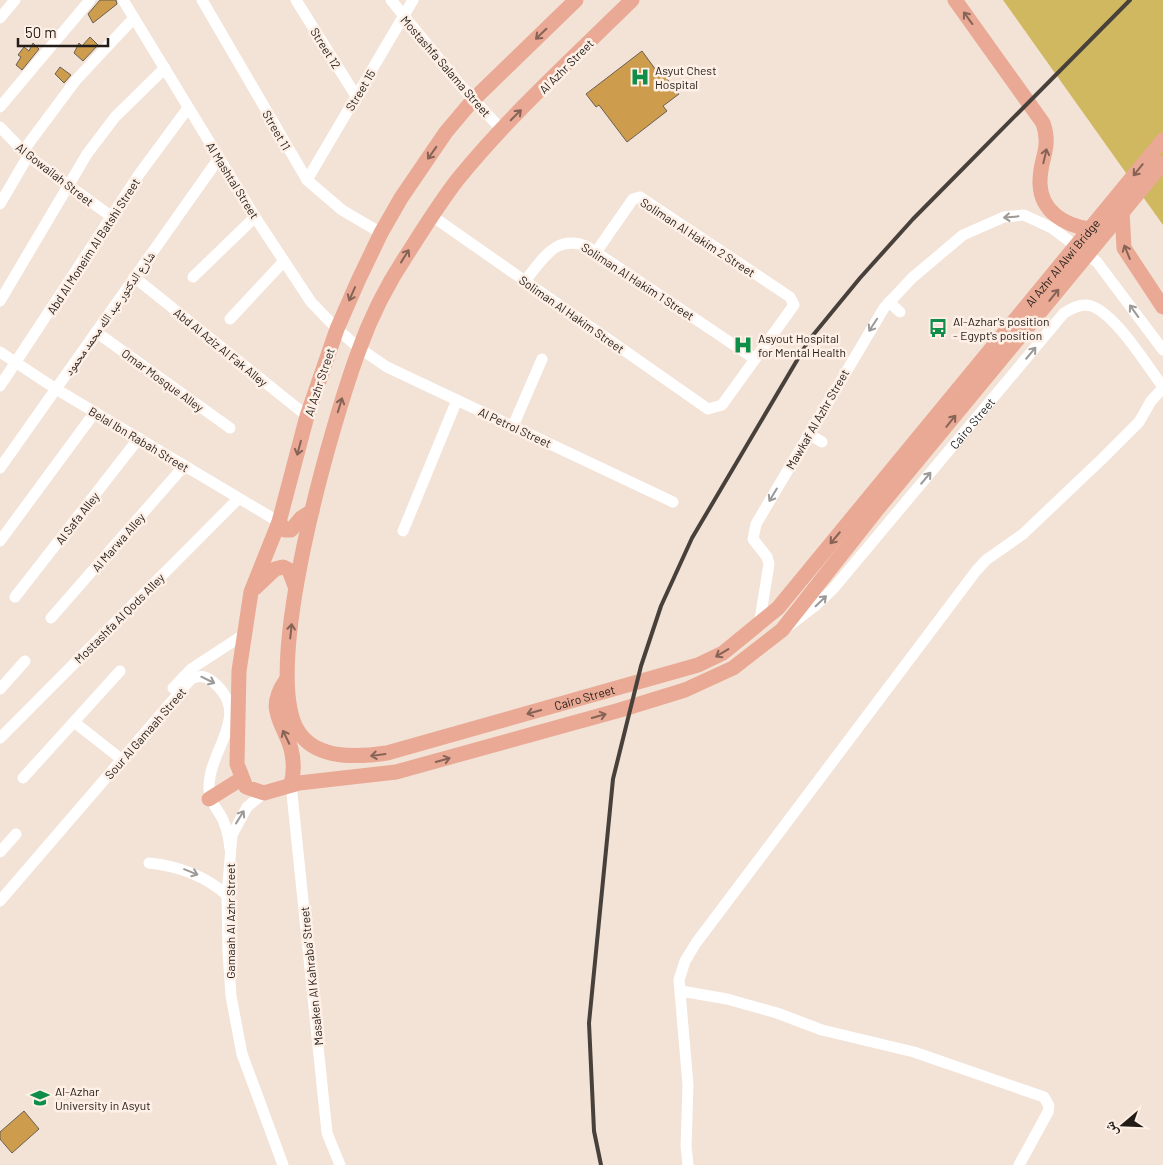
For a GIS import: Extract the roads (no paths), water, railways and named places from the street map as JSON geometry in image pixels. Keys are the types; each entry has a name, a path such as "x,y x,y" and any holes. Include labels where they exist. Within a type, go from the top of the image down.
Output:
{"main road":[{"name":"Al Azhr Street","path":"241,779 236,756 239,671 251,592 279,522 307,416 337,329 381,234 423,165 446,132 473,100 576,0"},
{"name":"Al Azhr Street","path":"286,680 296,586 312,511 334,426 359,348 392,278 458,180 502,130 632,0"},
{"path":"955,0 1043,123 1048,145 1040,183 1046,203 1061,220 1089,229"},
{"name":"Al Azhr Al Alwi Bridge","path":"871,506 1089,229 1163,140"},
{"name":"Al Azhr Al Alwi Bridge","path":"871,506 1163,163"},
{"path":"1122,212 1124,248 1163,307"},
{"name":"Cairo Street","path":"286,680 291,714 301,736 310,744 325,751 354,757 410,747 698,665 724,653 759,626 778,608 871,506"},
{"name":"Cairo Street","path":"291,784 370,776 422,766 667,696 711,680 733,668 782,630 871,506"},
{"path":"279,522 285,530 291,530 301,518 312,511"},
{"path":"251,592 269,574 283,566 289,570 296,586"},
{"path":"210,799 241,779 246,787 264,793 291,784 293,769 291,749 278,721 276,707 279,693 286,680"}],"street":[{"path":"0,18 15,0"},
{"path":"0,107 90,0"},
{"name":"Al Mashtal Street","path":"123,0 219,158 311,302 337,329 359,348"},
{"name":"Street 11","path":"202,0 307,180 342,210 381,234"},
{"name":"Street 12","path":"296,0 356,96"},
{"name":"Mostashfa Salama Street","path":"391,0 403,17 473,100 502,130"},
{"name":"Street 15","path":"307,180 413,0"},
{"path":"0,204 25,154 76,80 134,18"},
{"path":"0,301 87,154 115,117 165,68"},
{"name":"Abd Al Moneim Al Batshi Street","path":"0,386 140,173 188,108"},
{"name":"Al Gowailah Street","path":"0,127 25,154 112,217"},
{"name":"شارع الدكتور عبد الله محمد محمود","path":"0,468 219,158"},
{"name":"Soliman Al Hakim 2 Street","path":"596,252 632,199 640,197 792,299 794,305 755,359"},
{"name":"Mawkaf Al Azhr Street","path":"759,626 769,564 767,557 753,540 754,529 872,326 889,302 912,278 963,235 1004,217 1024,215 1052,228 1097,262 1163,350"},
{"name":"Soliman Al Hakim Street","path":"432,216 704,408 713,409 722,405 755,359"},
{"path":"193,277 256,217"},
{"name":"Soliman Al Hakim 1 Street","path":"525,281 548,253 558,245 578,242 596,252 755,359"},
{"path":"230,319 284,261"},
{"name":"Abd Al Aziz Al Fak Alley","path":"134,278 307,416"},
{"path":"889,302 900,312"},
{"name":"Cairo Street","path":"782,630 816,606 833,589 1064,313 1076,307 1087,305 1101,310 1112,320 1163,388"},
{"name":"Omar Mosque Alley","path":"96,332 230,428"},
{"name":"Al Petrol Street","path":"359,348 387,367 674,502"},
{"name":"Belal Ibn Rabah Street","path":"0,352 56,389 279,522"},
{"path":"513,426 542,359"},
{"path":"688,1165 686,1146 688,1085 679,980 685,961 696,943 956,601 976,571 986,560 1032,525 1103,458 1139,422 1151,401 1163,388"},
{"path":"402,531 457,400"},
{"path":"0,541 95,412"},
{"path":"809,434 822,442"},
{"name":"Al Safa Alley","path":"14,597 139,438"},
{"name":"Al Marwa Alley","path":"51,618 184,466"},
{"name":"Mostashfa Al Qods Alley","path":"0,738 238,498"},
{"name":"Sour Al Gamaah Street","path":"0,890 191,669 243,635"},
{"path":"0,689 25,661"},
{"path":"23,778 120,671"},
{"name":"Sour Al Gamaah Street","path":"0,901 191,680 198,676 208,678 225,692 230,704 229,722 209,780 210,799"},
{"path":"74,722 116,755"},
{"name":"Masaken Al Kahraba' Street","path":"291,784 325,1120 330,1145 340,1165"},
{"name":"Gamaah Al Azhr Street","path":"264,793 251,803 240,816 232,835 227,895 229,974 238,1036 260,1106 283,1165"},
{"name":"Gamaah Al Azhr Street","path":"210,799 222,819 230,849"},
{"path":"0,852 16,834"},
{"path":"149,863 187,870 209,881 227,895"},
{"path":"681,991 727,999 777,1013 822,1030 914,1052 1044,1097 1050,1106 1048,1112 1019,1165"}],"railway":[{"path":"601,1165 594,1131 589,1023 613,779 641,666 661,606 692,538 809,340 860,278 913,219 1130,0"}],"place":[{"name":"Asyut Chest Hospital","path":"640,77"},
{"name":"Al-Azhar's position - Egypt's position","path":"938,328"},
{"name":"Asyout Hospital for Mental Health","path":"743,345"},
{"name":"Al-Azhar University in Asyut","path":"40,1098"}]}
